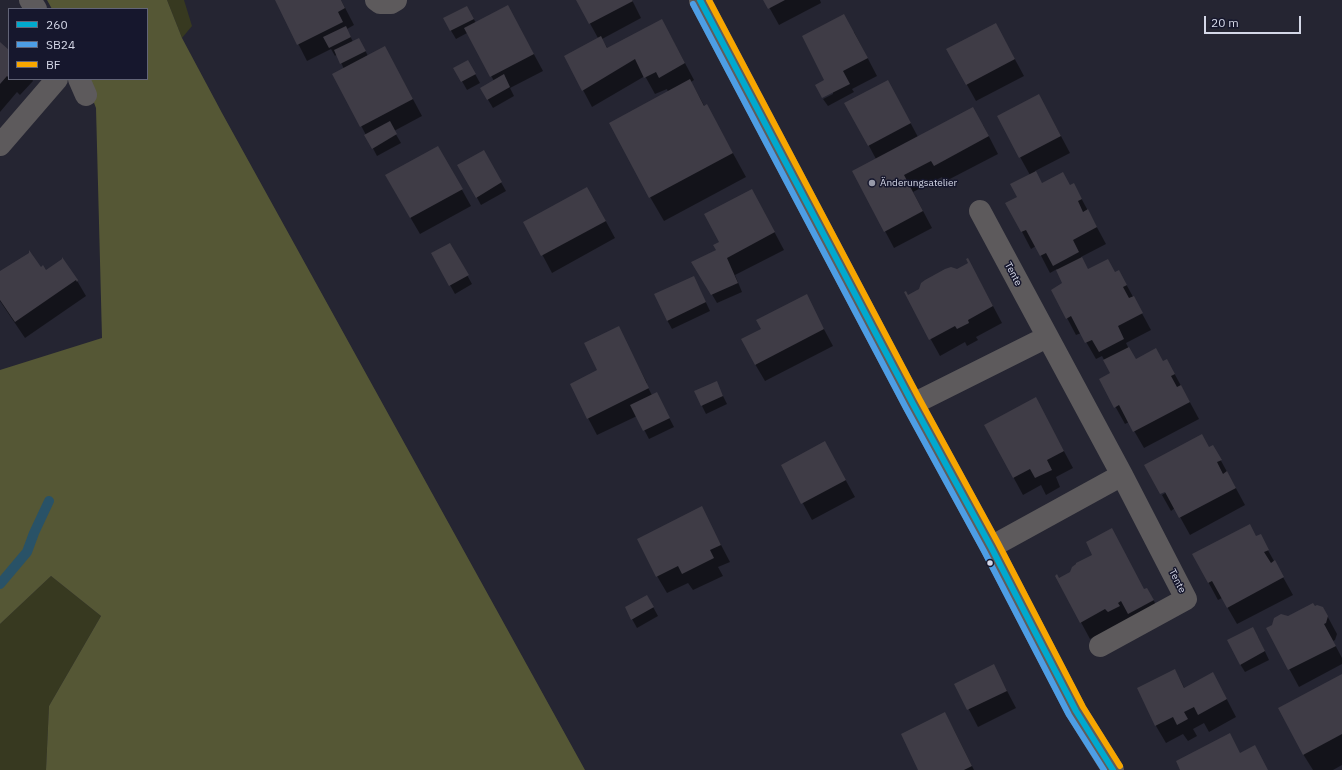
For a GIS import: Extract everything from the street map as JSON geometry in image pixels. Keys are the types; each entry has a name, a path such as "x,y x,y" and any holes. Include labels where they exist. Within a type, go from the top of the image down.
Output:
{"main road":[{"path":"700,0 913,404 991,547 1076,711 1113,770"}],"street":[{"path":"376,0 380,3 391,3 396,0"},
{"path":"0,145 56,80"},
{"name":"Tente","path":"980,211 1122,475 1186,599 1100,646"},
{"path":"913,404 1047,337"},
{"path":"991,547 1122,475"}],"green space":[{"path":"47,0 167,0 182,38 222,113 585,770 46,770 49,706 101,616 51,576 0,624 0,370 102,338 96,108 85,80 148,80 148,8 51,8"},
{"path":"167,0 184,0 192,26 182,38"},
{"path":"51,576 101,616 49,706 46,770 0,770 0,624"}],"building":[{"path":"275,0 341,0 345,8 338,12 343,22 297,45"},
{"path":"576,0 632,0 633,1 589,24"},
{"path":"763,0 785,0 768,9"},
{"path":"508,5 534,54 490,77 464,28"},
{"path":"467,6 474,19 450,31 443,18"},
{"path":"844,14 868,58 843,71 850,84 822,98 815,85 824,80 802,36"},
{"path":"662,19 685,63 659,78 656,72 644,78 635,59 582,91 564,56 601,36 607,48"},
{"path":"996,23 1015,59 966,85 946,49"},
{"path":"346,26 351,37 329,48 323,37"},
{"path":"359,38 366,51 340,64 334,50"},
{"path":"0,42 8,49 8,77 7,76 0,84"},
{"path":"385,46 413,99 360,127 332,74"},
{"path":"468,60 476,74 461,82 453,68"},
{"path":"504,74 510,87 487,100 480,88"},
{"path":"690,79 704,106 707,104 733,153 649,198 609,123"},
{"path":"888,80 911,123 868,146 844,103"},
{"path":"1039,94 1061,136 1019,158 997,116"},
{"path":"973,107 989,136 934,166 931,161 904,175 923,211 884,232 852,171"},
{"path":"390,121 397,134 372,149 364,135"},
{"path":"438,146 463,189 410,218 385,175"},
{"path":"484,150 502,182 476,198 457,165"},
{"path":"1036,171 1042,183 1063,172 1070,185 1074,183 1082,199 1078,201 1083,212 1088,209 1097,227 1073,240 1079,252 1053,266 1046,253 1040,256 1026,230 1021,232 1005,203 1017,197 1010,184"},
{"path":"587,187 606,221 541,256 523,222"},
{"path":"752,189 775,232 727,258 738,283 711,295 691,262 716,250 713,245 719,242 704,214"},
{"path":"450,243 469,275 449,286 431,253"},
{"path":"29,250 41,267 43,265 46,270 62,259 62,257 78,280 15,322 0,300 0,271 29,253"},
{"path":"1082,257 1088,269 1108,259 1115,272 1119,270 1127,285 1123,287 1129,298 1134,296 1143,313 1118,326 1124,339 1099,352 1092,340 1085,343 1071,316 1066,319 1051,290 1062,283 1056,270"},
{"path":"968,258 993,306 968,320 969,323 957,329 955,326 929,340 904,292 906,291 908,295 919,289 921,283 945,269 951,267 957,269 968,263 966,259"},
{"path":"694,276 706,302 667,321 654,294"},
{"path":"807,294 824,329 755,365 741,339 761,329 756,320"},
{"path":"619,326 649,388 587,419 570,384 597,370 584,343"},
{"path":"1129,347 1136,359 1156,348 1163,361 1167,359 1175,374 1171,376 1177,387 1181,385 1190,402 1133,432 1119,405 1114,408 1099,379 1110,373 1103,360"},
{"path":"717,381 723,396 701,406 694,391"},
{"path":"657,392 670,418 643,431 630,405"},
{"path":"1036,397 1064,451 1047,460 1052,470 1035,478 1030,469 1013,478 984,425"},
{"path":"1202,434 1209,447 1213,445 1222,460 1217,462 1223,474 1227,471 1236,488 1179,518 1165,492 1160,494 1144,465"},
{"path":"825,441 846,480 801,504 781,465"},
{"path":"702,506 721,545 710,550 714,558 682,574 678,566 656,577 637,539"},
{"path":"1250,524 1256,536 1261,534 1269,550 1264,552 1271,563 1275,560 1284,577 1227,608 1212,581 1208,583 1192,554"},
{"path":"1112,528 1144,589 1147,588 1154,600 1128,614 1121,601 1118,603 1120,606 1108,612 1105,609 1080,623 1055,576 1057,574 1059,578 1070,572 1076,563 1092,555 1086,542"},
{"path":"647,595 654,607 631,620 625,607"},
{"path":"1313,603 1315,606 1317,605 1323,607 1328,616 1326,623 1324,624 1336,646 1288,670 1266,628 1272,625 1274,618 1281,614 1288,616"},
{"path":"1253,627 1265,651 1240,665 1227,640"},
{"path":"994,664 1007,691 967,710 954,684"},
{"path":"1175,669 1184,688 1213,672 1227,699 1198,715 1194,707 1184,712 1188,719 1177,725 1173,717 1155,726 1137,688"},
{"path":"1342,674 1342,734 1303,755 1278,708"},
{"path":"945,712 972,766 964,770 918,770 901,734"},
{"path":"1230,733 1240,753 1255,745 1268,770 1180,770 1176,761"}],"waterway":[{"path":"0,584 27,552 49,501"}],"transit line":[{"name":"260","path":"700,0 913,404 991,547 1076,711 1113,770"},
{"name":"BF","path":"709,0 920,400 998,543 1083,707 1120,766"},
{"name":"SB24","path":"693,4 906,408 984,551 1069,715 1104,770"}],"place":[{"name":"Änderungsatelier","path":"872,183"}]}
